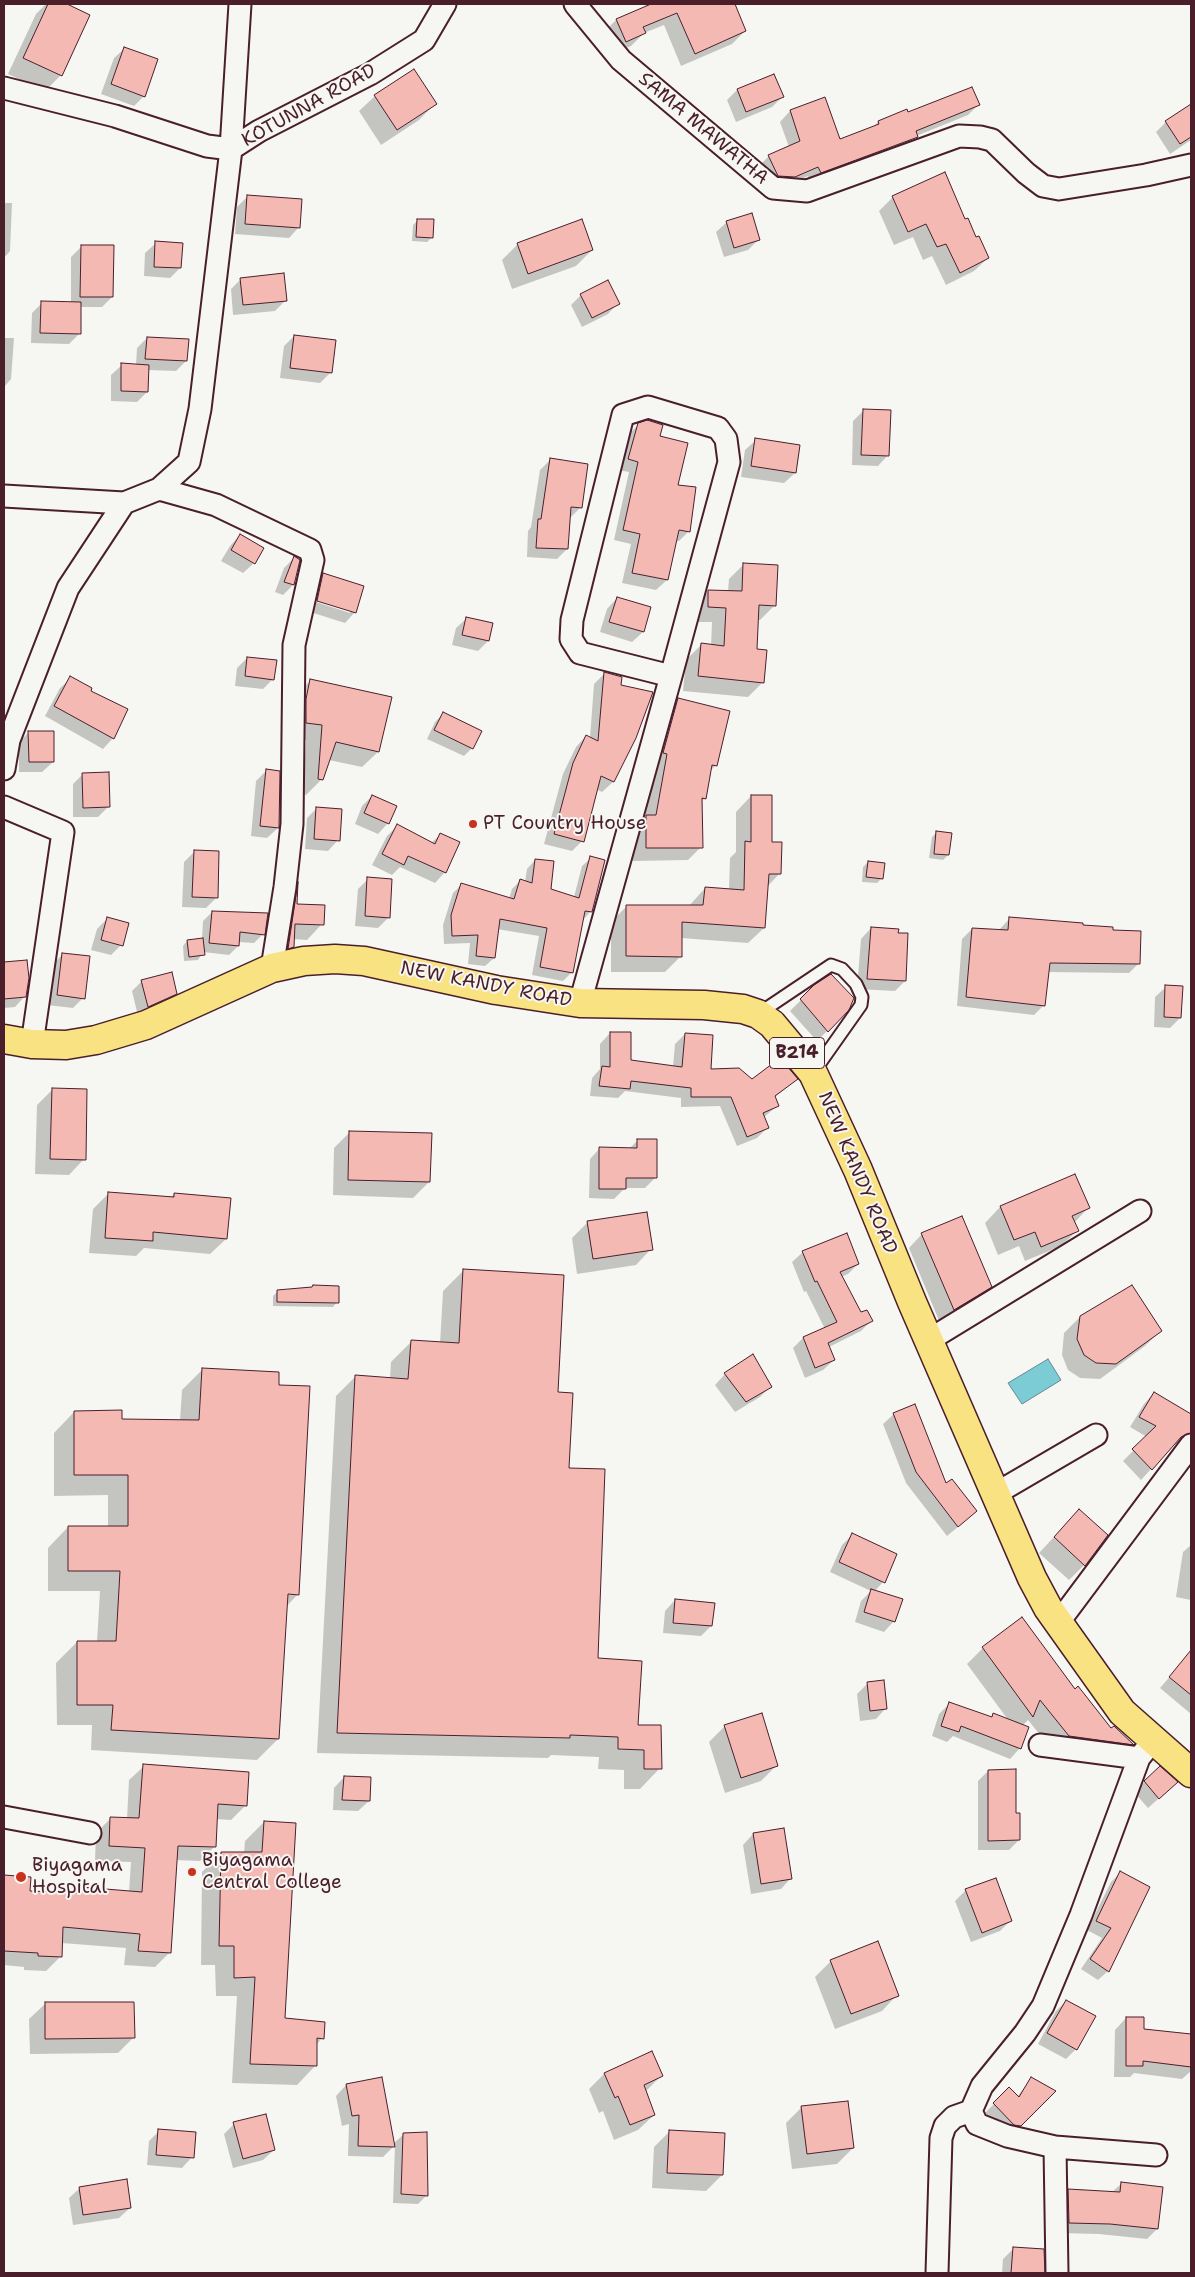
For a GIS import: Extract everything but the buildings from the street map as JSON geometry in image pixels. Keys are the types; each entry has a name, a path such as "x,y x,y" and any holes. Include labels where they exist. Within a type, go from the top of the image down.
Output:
{"main road":[{"name":"NEW KANDY ROAD","path":"4,1039 32,1044 66,1045 120,1034 146,1025 272,968 304,961 335,959 364,960 496,990 580,1003 704,1005 744,1009 758,1014 772,1024 813,1073 858,1170 1032,1578 1058,1623 1122,1712 1146,1750 1191,1773"}],"street":[{"path":"4,496 124,503 158,489 189,462 200,409 232,149 240,4"},
{"name":"KOTUNNA ROAD","path":"4,88 115,116 207,146 232,149 259,131 370,74 424,40 445,4"},
{"name":"SAMA MAWATHA","path":"575,4 621,60 773,188 806,191 959,136 980,137 992,140 1026,174 1043,186 1059,189 1146,175 1191,165"},
{"path":"580,1003 671,676 729,462 726,438 718,428 648,407 623,415 572,620 571,639 580,654 671,676"},
{"path":"158,489 216,505 310,550 313,560 294,645 292,824 285,887 272,968"},
{"path":"4,768 9,740 68,588 124,503"},
{"path":"4,807 62,832 32,1044"},
{"path":"929,1340 1140,1212"},
{"path":"995,1494 1096,1435"},
{"path":"1058,1623 1191,1445"},
{"path":"936,2273 941,2138 945,2126 954,2117 971,2111 982,2086 1025,2033 1043,2006 1146,1750 1040,1745"},
{"path":"4,1817 90,1833"},
{"path":"971,2111 977,2124 1007,2136 1055,2147 1156,2155"},
{"path":"1055,2147 1057,2273"}],"lane":[{"path":"758,1014 831,966 842,969 856,984 862,997 861,1005 813,1073"},
{"path":"793,990 806,994"},
{"path":"834,1025 837,1040"}],"water":[{"path":"1048,1359 1061,1380 1022,1404 1008,1383"}],"place":[{"name":"PT Country House","path":"473,824"},
{"name":"Biyagama Central College","path":"192,1872"},
{"name":"Biyagama Hospital","path":"21,1877"}]}
